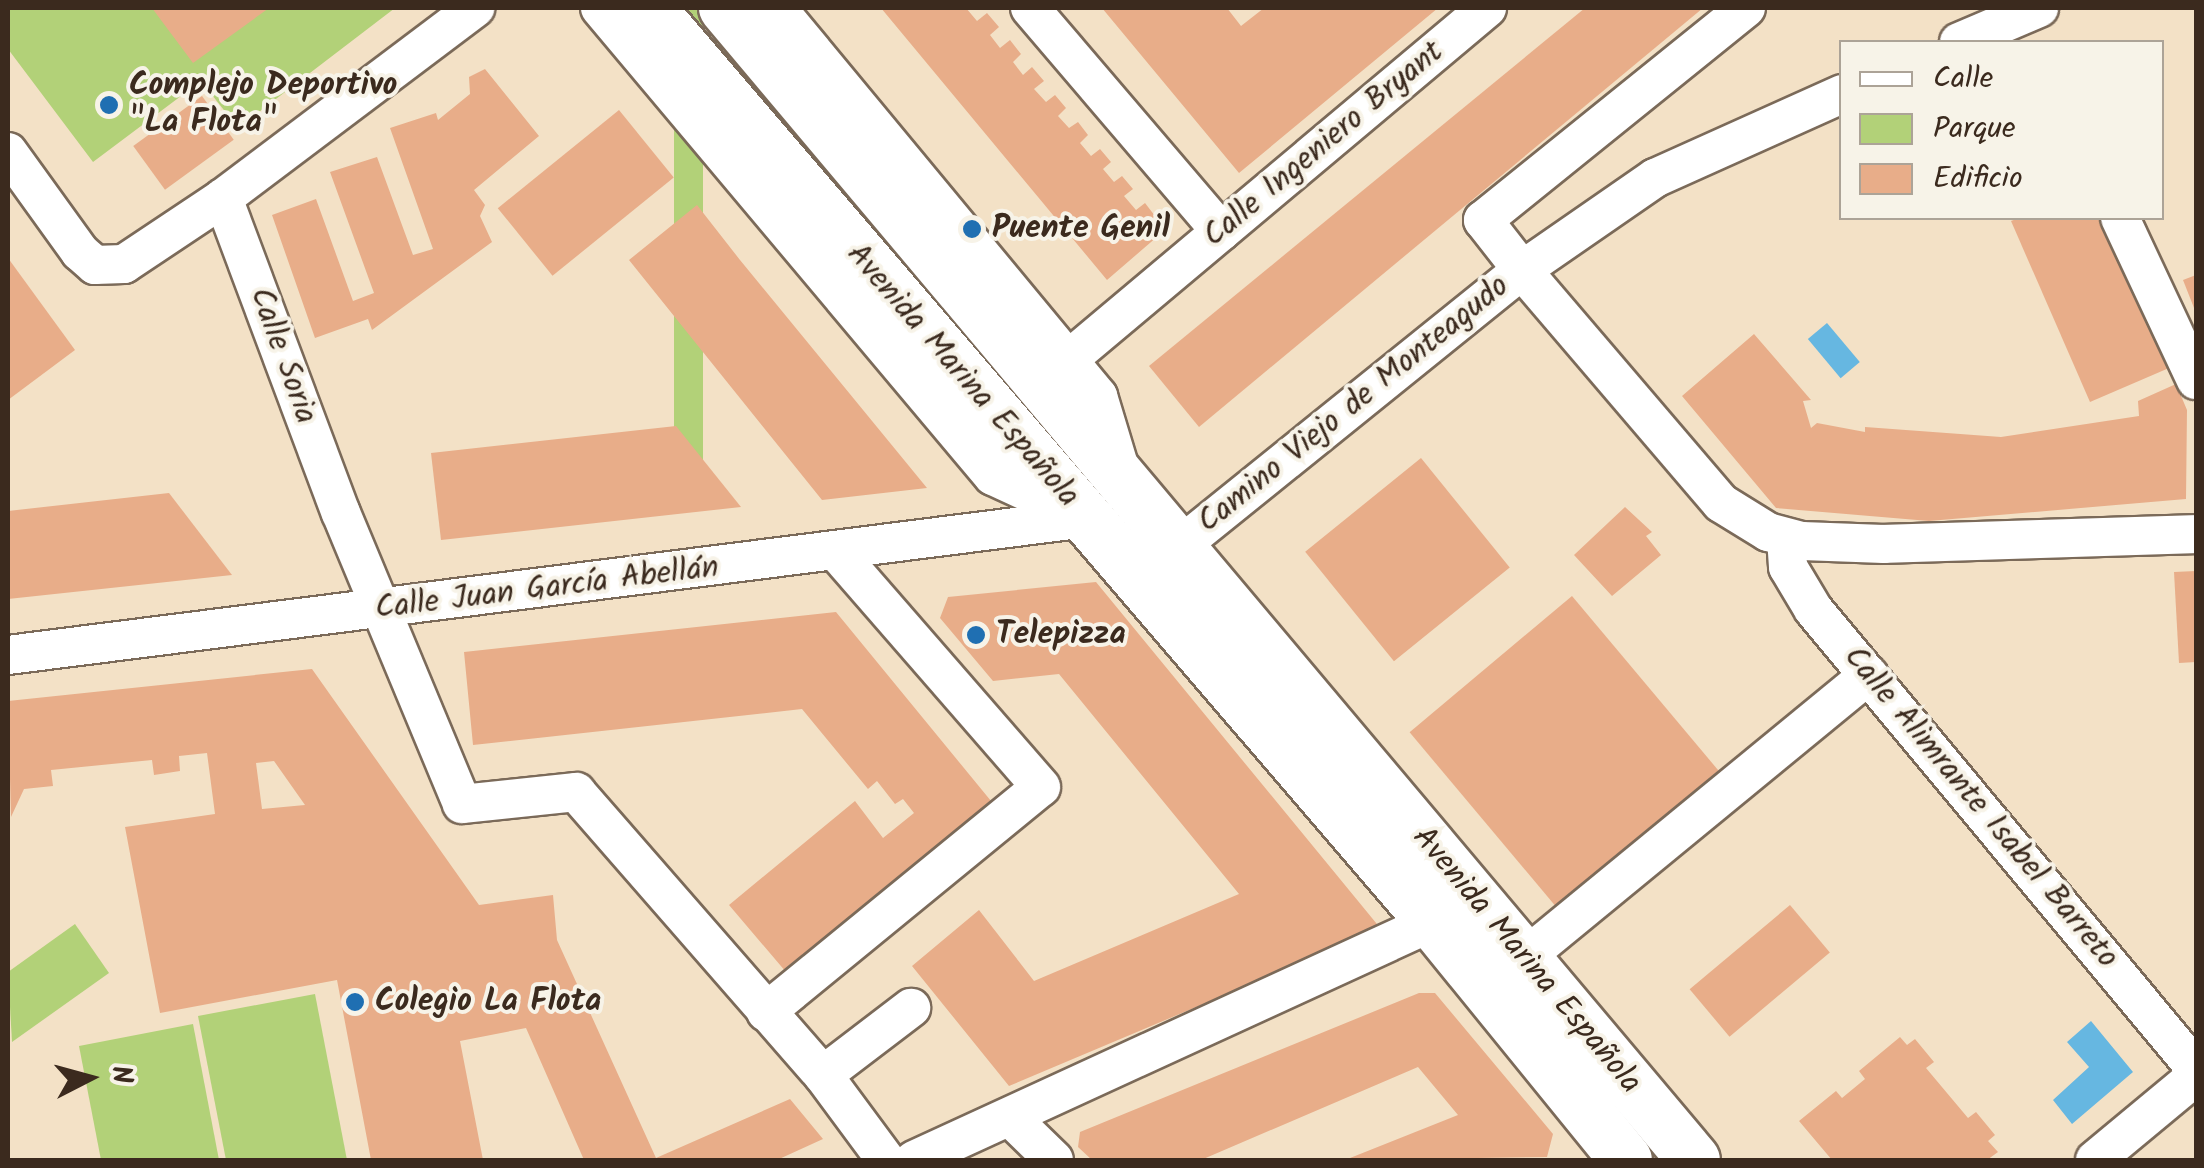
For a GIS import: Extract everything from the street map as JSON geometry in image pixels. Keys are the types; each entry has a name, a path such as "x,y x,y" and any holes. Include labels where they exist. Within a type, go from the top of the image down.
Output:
{"main road":[{"name":"Avenida Marina Española","path":"648,8 878,281 1106,502"},
{"name":"Avenida Marina Española","path":"726,8 1106,502"},
{"path":"1106,502 1454,912"},
{"name":"Avenida Marina Española","path":"1454,912 1524,958 1694,1160"},
{"name":"Avenida Marina Española","path":"1454,912 1618,1159"}],"street":[{"path":"8,152 95,265 113,267 143,254 223,198 475,8"},
{"name":"Avenida Marina Española","path":"600,8 993,476 1106,502 1098,396 777,8"},
{"path":"1030,8 1221,232"},
{"path":"1746,8 1483,220 1522,270 1655,178 1839,95"},
{"name":"Calle Ingeniero Bryant","path":"1070,359 1482,9"},
{"path":"1965,40 2034,21"},
{"name":"Calle Soria","path":"223,198 340,513 462,804 576,792 766,1012"},
{"path":"2121,220 2196,380"},
{"name":"Camino Viejo de Monteagudo","path":"1158,564 1522,270 1721,503 1744,521 1786,538 1958,543 2196,534"},
{"path":"878,281 915,386"},
{"name":"Calle Juan García Abellán","path":"8,655 837,552 1106,502"},
{"name":"Calle Alimrante Isabel Barreto","path":"1786,538 1796,584 2196,1072"},
{"path":"837,552 1041,787 766,1012 824,1076 886,1160"},
{"path":"1524,958 1869,675"},
{"path":"914,1160 1454,912"},
{"path":"824,1076 911,1008"},
{"path":"2094,1160 2196,1072"},
{"path":"1011,1118 1054,1160"}],"green space":[{"name":"Complejo Deportivo \"La Flota\"","path":"8,8 395,8 238,128 201,81 93,162 8,49"},
{"path":"674,8 703,8 703,483 674,483"},
{"path":"75,924 109,973 12,1042 8,972"},
{"path":"315,994 347,1160 226,1160 198,1016"},
{"path":"193,1024 219,1160 101,1160 79,1046"}],"water":[{"path":"1827,323 1860,362 1841,378 1808,339"},
{"path":"2091,1021 2133,1072 2072,1124 2053,1100 2089,1067 2067,1042"}],"building":[{"path":"152,8 269,8 193,63"},
{"path":"881,8 966,8 977,21 987,13 999,27 990,35 1000,48 1010,40 1021,54 1013,62 1023,75 1032,67 1044,81 1034,89 1046,102 1055,95 1066,108 1058,116 1069,128 1078,122 1088,135 1080,143 1091,156 1100,149 1111,162 1103,169 1114,182 1122,176 1133,189 1124,196 1136,210 1145,203 1155,216 1147,223 1158,236 1107,280"},
{"path":"1102,8 1227,8 1241,26 1264,8 1438,8 1239,173"},
{"path":"1585,8 1703,8 1199,427 1149,366"},
{"path":"485,69 539,136 474,190 485,205 480,216 492,242 372,330 368,319 315,338 272,215 316,199 353,301 374,293 330,172 377,157 413,255 433,249 390,128 436,113 438,120 470,94 469,77"},
{"path":"202,96 234,140 165,190 133,146"},
{"path":"619,110 674,178 553,276 498,208"},
{"path":"697,205 927,488 822,500 629,260"},
{"path":"2104,220 2169,368 2090,402 2011,221"},
{"path":"8,258 75,350 8,400"},
{"path":"2196,275 2196,313 2183,280"},
{"path":"1754,334 1811,400 1803,401 1811,428 1817,423 1865,432 1865,427 2001,437 2139,416 2138,401 2176,384 2187,410 2186,499 1929,521 1776,508 1682,396"},
{"path":"676,426 741,507 441,540 431,453"},
{"path":"1421,458 1510,568 1394,661 1305,552"},
{"path":"169,493 232,575 8,599 8,511"},
{"path":"1625,507 1652,532 1646,536 1661,555 1612,596 1574,555"},
{"path":"2196,571 2196,662 2179,663 2174,572"},
{"path":"1096,582 1381,929 1009,1086 912,966 979,910 1034,981 1239,894 1059,674 993,681 940,618 948,597"},
{"path":"1572,596 1722,775 1560,912 1410,732"},
{"path":"836,612 991,801 786,972 729,905 855,801 883,838 914,813 903,799 895,804 877,781 868,789 802,709 473,745 464,652"},
{"path":"312,669 479,905 553,895 557,940 656,1158 790,1099 823,1139 777,1160 584,1160 526,1028 460,1041 483,1160 371,1160 337,980 160,1013 125,827 215,814 207,753 179,756 180,771 154,775 152,760 51,770 53,786 24,789 11,817 8,701","holes":["274,761 305,805 262,809 256,763"]},
{"path":"1790,905 1830,952 1730,1037 1690,989"},
{"path":"1419,993 1435,993 1553,1134 1547,1157 1345,1160 1458,1115 1418,1067 1201,1160 1092,1160 1078,1147 1080,1132"},
{"path":"1900,1037 1907,1045 1915,1039 1934,1062 1926,1068 1968,1118 1976,1112 1995,1135 1988,1141 1998,1152 1987,1160 1832,1160 1799,1121 1836,1091 1842,1098 1865,1079 1859,1071"}],"place":[{"name":"Complejo Deportivo \"La Flota\"","path":"109,105"},
{"name":"Puente Genil","path":"972,229"},
{"name":"Telepizza","path":"976,635"},
{"name":"Colegio La Flota","path":"355,1002"}]}
